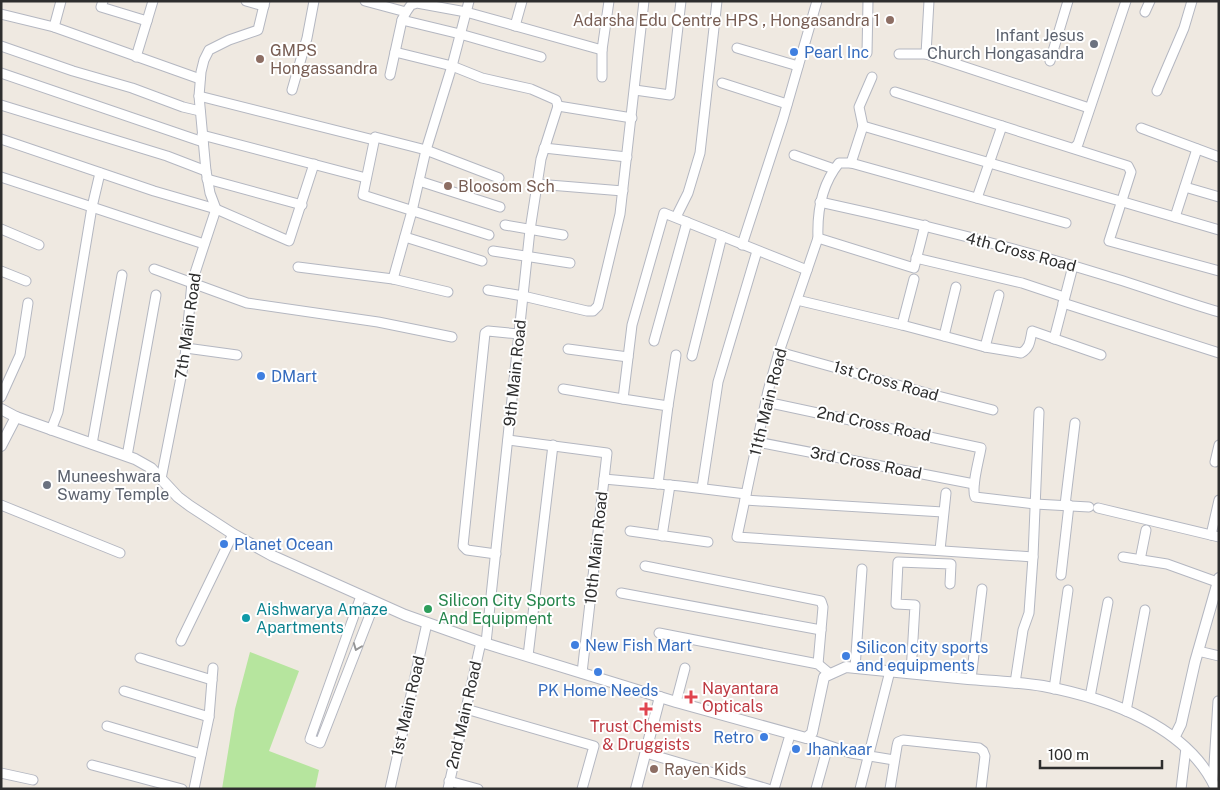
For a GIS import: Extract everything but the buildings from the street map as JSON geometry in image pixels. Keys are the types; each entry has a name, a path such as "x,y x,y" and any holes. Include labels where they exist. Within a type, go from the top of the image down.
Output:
{"street":[{"path":"54,27 61,1"},
{"path":"103,1 101,7 147,21"},
{"path":"136,57 153,1"},
{"path":"216,210 210,193 207,175 200,112 200,79 204,60 210,50 229,40 258,30 265,4 246,1"},
{"path":"292,90 307,38 314,1"},
{"path":"365,1 460,34 541,57"},
{"path":"393,279 420,181 426,150 452,66 469,1"},
{"path":"515,26 522,1"},
{"path":"602,77 602,50 609,1"},
{"path":"488,290 587,311 596,309 620,214 644,1"},
{"path":"635,90 670,95 681,1"},
{"path":"676,218 688,193 700,153 717,1"},
{"path":"742,245 787,104 817,1"},
{"path":"867,53 868,1"},
{"path":"926,54 929,1"},
{"path":"1050,61 1068,1"},
{"path":"1074,148 1078,144 1126,1"},
{"path":"1145,12 1150,1"},
{"path":"1157,91 1184,28 1192,1"},
{"path":"390,74 404,16 411,5 417,3 466,12 602,50"},
{"path":"1,14 54,27 200,79"},
{"path":"1,46 73,71 132,88 183,108 200,112"},
{"path":"737,48 798,66"},
{"path":"395,52 452,66 482,78 531,89 556,100 558,106 632,118"},
{"path":"899,54 926,54 1089,108"},
{"path":"1,73 203,138 366,178"},
{"path":"851,163 863,126 859,107 872,76"},
{"path":"722,83 787,104"},
{"path":"895,92 1128,166 1131,172 1109,241 1219,271"},
{"path":"199,96 374,140 375,137 426,150 499,178"},
{"path":"1,105 167,156 207,175 302,205"},
{"name":"9th Main Road","path":"484,642 496,554 530,230 544,148 558,106"},
{"path":"863,126 1219,230"},
{"path":"977,198 1002,126"},
{"path":"1140,128 1219,157"},
{"path":"1,139 154,192 216,210 289,241 314,164"},
{"path":"374,140 364,195 489,236"},
{"path":"544,148 627,157"},
{"path":"1175,217 1197,149"},
{"path":"794,154 834,169 839,163 851,163 1066,223"},
{"name":"11th Main Road","path":"834,169 820,202 818,238 780,352 766,402 738,537 940,550"},
{"path":"51,430 58,412 92,207 100,174"},
{"path":"1,177 160,232 204,244"},
{"path":"420,181 500,207"},
{"path":"537,184 623,191"},
{"path":"1185,187 1219,197"},
{"name":"4th Cross Road","path":"820,202 925,225 1073,266 1219,312"},
{"name":"7th Main Road","path":"161,479 186,348 192,282 216,210"},
{"path":"623,399 632,325 664,213 807,270"},
{"path":"654,341 687,222"},
{"path":"505,225 563,235"},
{"path":"818,238 914,268 925,225"},
{"path":"1,229 39,245"},
{"path":"692,356 722,236"},
{"path":"405,237 482,261"},
{"path":"493,251 570,262"},
{"path":"702,488 718,382 757,251"},
{"path":"916,258 1022,283 1064,300 1219,352"},
{"path":"1054,339 1073,266"},
{"path":"298,267 393,279 448,292"},
{"path":"154,269 247,303 378,322 452,337"},
{"path":"1,271 26,280"},
{"path":"92,444 122,275"},
{"path":"902,325 914,280"},
{"path":"944,336 956,287"},
{"path":"985,347 999,294"},
{"path":"127,456 156,295"},
{"path":"797,300 985,347 1021,353 1029,346 1032,332 1101,355"},
{"path":"1,397 20,355 28,303"},
{"path":"496,554 467,550 463,546 485,333 488,331 519,334"},
{"path":"186,348 237,355"},
{"path":"568,349 628,357"},
{"name":"1st Cross Road","path":"780,352 993,410"},
{"path":"658,484 676,355"},
{"path":"563,389 668,406"},
{"name":"2nd Cross Road","path":"766,402 981,448 974,484"},
{"path":"1,409 16,417 127,456 151,468 178,497 233,534 273,556 361,596 427,623 676,702 806,738 851,753 894,760"},
{"path":"1015,683 1023,630 1029,613 1039,412"},
{"path":"1,446 16,417"},
{"path":"1061,575 1075,423"},
{"path":"508,440 553,445 528,656"},
{"name":"3rd Cross Road","path":"757,442 974,484"},
{"name":"10th Main Road","path":"553,445 607,453 582,673"},
{"path":"1215,462 1219,445"},
{"path":"604,479 702,488 746,497 943,512"},
{"path":"974,484 973,494 975,497 1035,504 1094,507 1215,536 1219,500"},
{"path":"662,536 670,485"},
{"path":"946,493 940,550 1033,557"},
{"path":"1,505 120,553"},
{"path":"1140,560 1146,530"},
{"path":"630,531 708,542"},
{"path":"181,641 233,534"},
{"path":"1123,556 1167,564 1217,590 1198,652 1181,724 1174,736"},
{"path":"911,673 915,605 896,604 898,562 951,564 950,584"},
{"path":"645,566 820,601 823,607 818,664"},
{"path":"856,668 862,569"},
{"path":"971,679 982,589"},
{"path":"1054,689 1068,590"},
{"path":"622,593 821,630"},
{"path":"361,596 310,739 320,743 375,602"},
{"path":"1090,697 1108,602"},
{"path":"1126,711 1145,610"},
{"name":"1st Main Road","path":"390,789 427,623"},
{"path":"659,634 818,664 830,674"},
{"name":"2nd Main Road","path":"449,785 466,709 484,642"},
{"path":"1198,652 1219,656"},
{"path":"140,658 212,680"},
{"path":"806,738 812,733 824,677 846,667 1015,683 1090,697 1126,711 1174,736 1186,748 1212,783"},
{"path":"194,789 209,717 213,668"},
{"path":"676,702 685,668"},
{"path":"860,789 890,671"},
{"path":"124,691 209,717"},
{"path":"636,789 660,697"},
{"path":"1212,783 1218,701"},
{"path":"466,709 594,746 582,789"},
{"path":"107,726 201,754"},
{"path":"774,789 790,735"},
{"path":"890,789 898,742 903,740 979,748 984,751 981,789"},
{"path":"816,789 828,746"},
{"path":"1181,789 1186,748"},
{"path":"646,752 768,789"},
{"path":"92,765 182,789"},
{"path":"1,773 33,780"},
{"path":"449,785 472,788"}],"green space":[{"path":"250,652 299,671 269,751 319,770 315,789 222,789 235,709"}],"place":[{"name":"Adarsha Edu Centre HPS , Hongasandra 1","path":"890,20"},
{"name":"Infant Jesus Church Hongasandra","path":"1094,44"},
{"name":"Pearl Inc","path":"794,52"},
{"name":"GMPS Hongassandra","path":"260,59"},
{"name":"Bloosom Sch","path":"448,186"},
{"name":"DMart","path":"261,376"},
{"name":"Muneeshwara Swamy Temple","path":"47,485"},
{"name":"Planet Ocean","path":"224,544"},
{"name":"Silicon City Sports And Equipment","path":"428,609"},
{"name":"Aishwarya Amaze Apartments","path":"246,618"},
{"name":"New Fish Mart","path":"575,645"},
{"name":"Silicon city sports and equipments","path":"846,656"},
{"name":"PK Home Needs","path":"598,672"},
{"name":"Nayantara Opticals","path":"691,697"},
{"name":"Trust Chemists & Druggists","path":"646,709"},
{"name":"Retro","path":"764,737"},
{"name":"Jhankaar","path":"796,749"},
{"name":"Rayen Kids","path":"654,769"}]}
